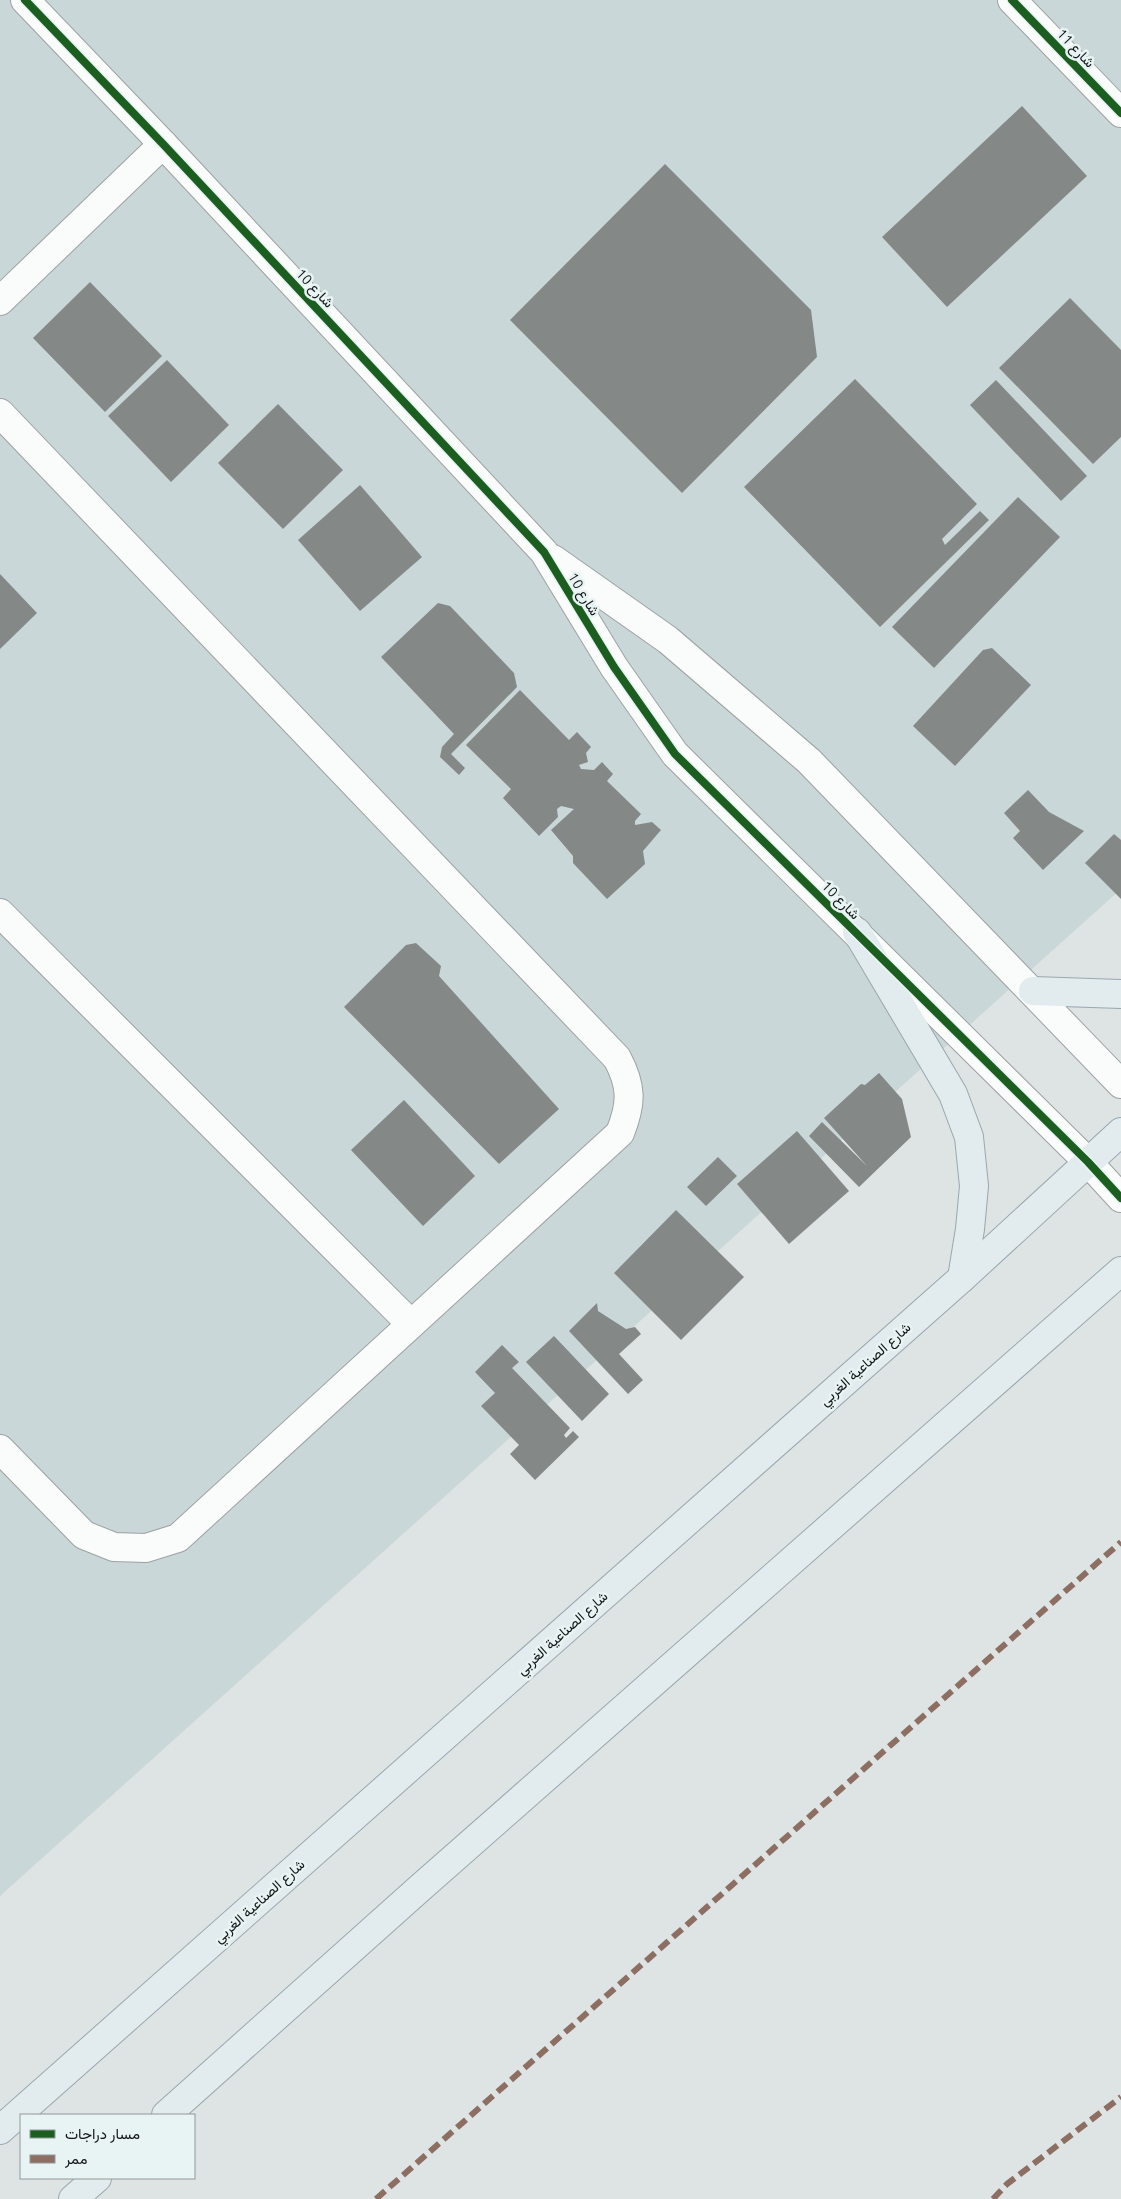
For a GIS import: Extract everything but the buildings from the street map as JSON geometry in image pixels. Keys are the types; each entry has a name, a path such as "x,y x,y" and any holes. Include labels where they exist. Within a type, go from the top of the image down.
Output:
{"main road":[{"path":"857,932 953,1094 969,1137 974,1186 970,1229 962,1278"},
{"path":"1033,991 1121,994"},
{"name":"شارع الصناعية الغربي","path":"0,2130 962,1278 1121,1132"},
{"path":"167,2114 420,1888 1121,1271"},
{"path":"73,2199 95,2179"}],"street":[{"name":"شارع 10","path":"26,0 544,552 668,640 809,761 1121,1084"},
{"name":"شارع 11","path":"1012,0 1121,113"},
{"path":"0,301 163,144"},
{"path":"0,413 617,1058 626,1075 629,1095 627,1114 620,1133 178,1538 146,1548 114,1546 84,1534 0,1449"},
{"name":"شارع 10","path":"544,552 614,667 675,754 857,932 1088,1162 1121,1198"},
{"path":"0,913 411,1324"}],"shaded area":[{"path":"0,0 1121,0 1121,889 0,1896"}],"marked path":[{"path":"376,2199 1121,1542"},
{"path":"993,2199 1007,2184 1121,2097"}],"cycle path":[{"path":"25,0 163,144 544,552 614,667 675,754 1088,1162 1121,1198"},
{"path":"1012,0 1121,113"}]}
